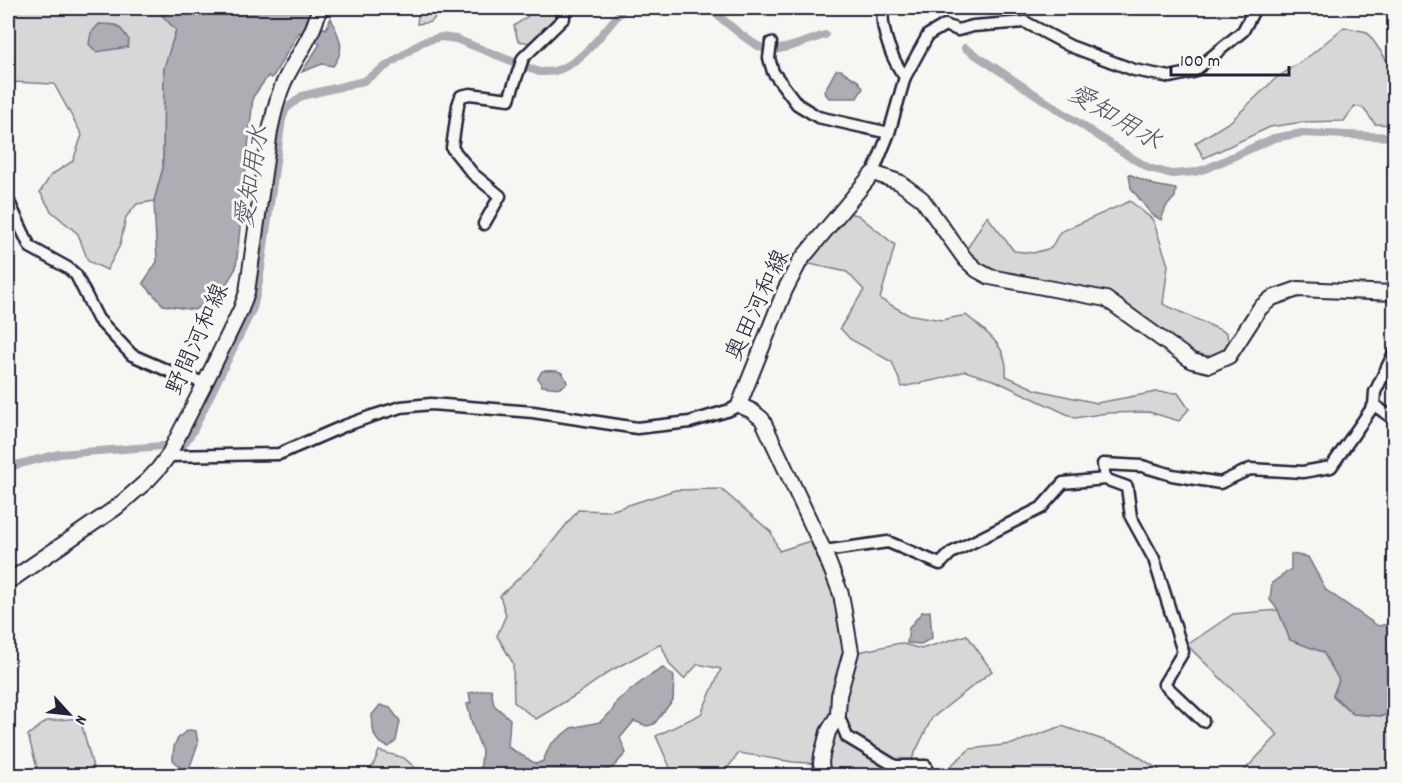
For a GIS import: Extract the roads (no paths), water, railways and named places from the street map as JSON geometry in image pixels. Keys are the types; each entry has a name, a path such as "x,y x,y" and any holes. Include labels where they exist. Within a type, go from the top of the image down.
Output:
{"main road":[{"name":"野間河和線","path":"8,582 117,507 148,480 168,456 242,309 247,292 270,131 276,105 286,78 306,42 318,13"},
{"path":"873,173 899,182 922,199 965,259 977,270 990,277 1106,299 1192,361 1200,363 1209,365 1229,356 1260,308 1272,298 1298,289 1395,292"},
{"name":"奥田河和線","path":"739,405 785,290 800,261 873,173"},
{"path":"739,405 762,419 824,550 841,594 851,652 839,695 838,714 828,732 822,755 823,776"}],"street":[{"path":"484,224 500,196 473,174 452,148 461,96 470,94 509,99 524,58 564,18 563,8"},
{"path":"883,8 885,30 890,47 905,77"},
{"path":"873,173 889,133 905,77 928,35 945,25 958,30 973,26 1025,22 1070,46 1134,70 1170,77 1193,72 1202,65 1243,31 1255,8"},
{"path":"771,43 769,58 773,72 797,104 818,117 889,133"},
{"path":"8,200 30,247 68,268 76,275 98,319 132,355 171,372 206,383"},
{"path":"1105,479 1103,464 1142,466 1172,476 1220,483 1251,469 1303,472 1331,467 1374,405 1375,392 1395,353"},
{"path":"168,456 279,454 372,416 401,407 431,404 533,412 637,428 690,422 739,405"},
{"path":"1374,405 1395,419"},
{"path":"824,550 888,542 940,564 951,553 1041,508 1063,483 1105,479 1127,487 1131,517 1154,559 1183,652 1164,684 1203,722"},
{"path":"838,714 847,737 895,766 927,766"}],"waterway":[{"name":"愛知用水","path":"184,444 192,433 253,308 259,282 282,119 286,109 302,96 364,81 422,42 441,37 456,39 539,72 554,71 564,68 583,54 624,8"},
{"name":"愛知用水","path":"709,8 764,49 782,49 825,35"},
{"name":"愛知用水","path":"965,48 1127,155 1149,168 1172,174 1195,172 1208,168 1274,138 1302,133 1394,137"},
{"name":"愛知用水","path":"8,467 59,454 163,446"}]}
